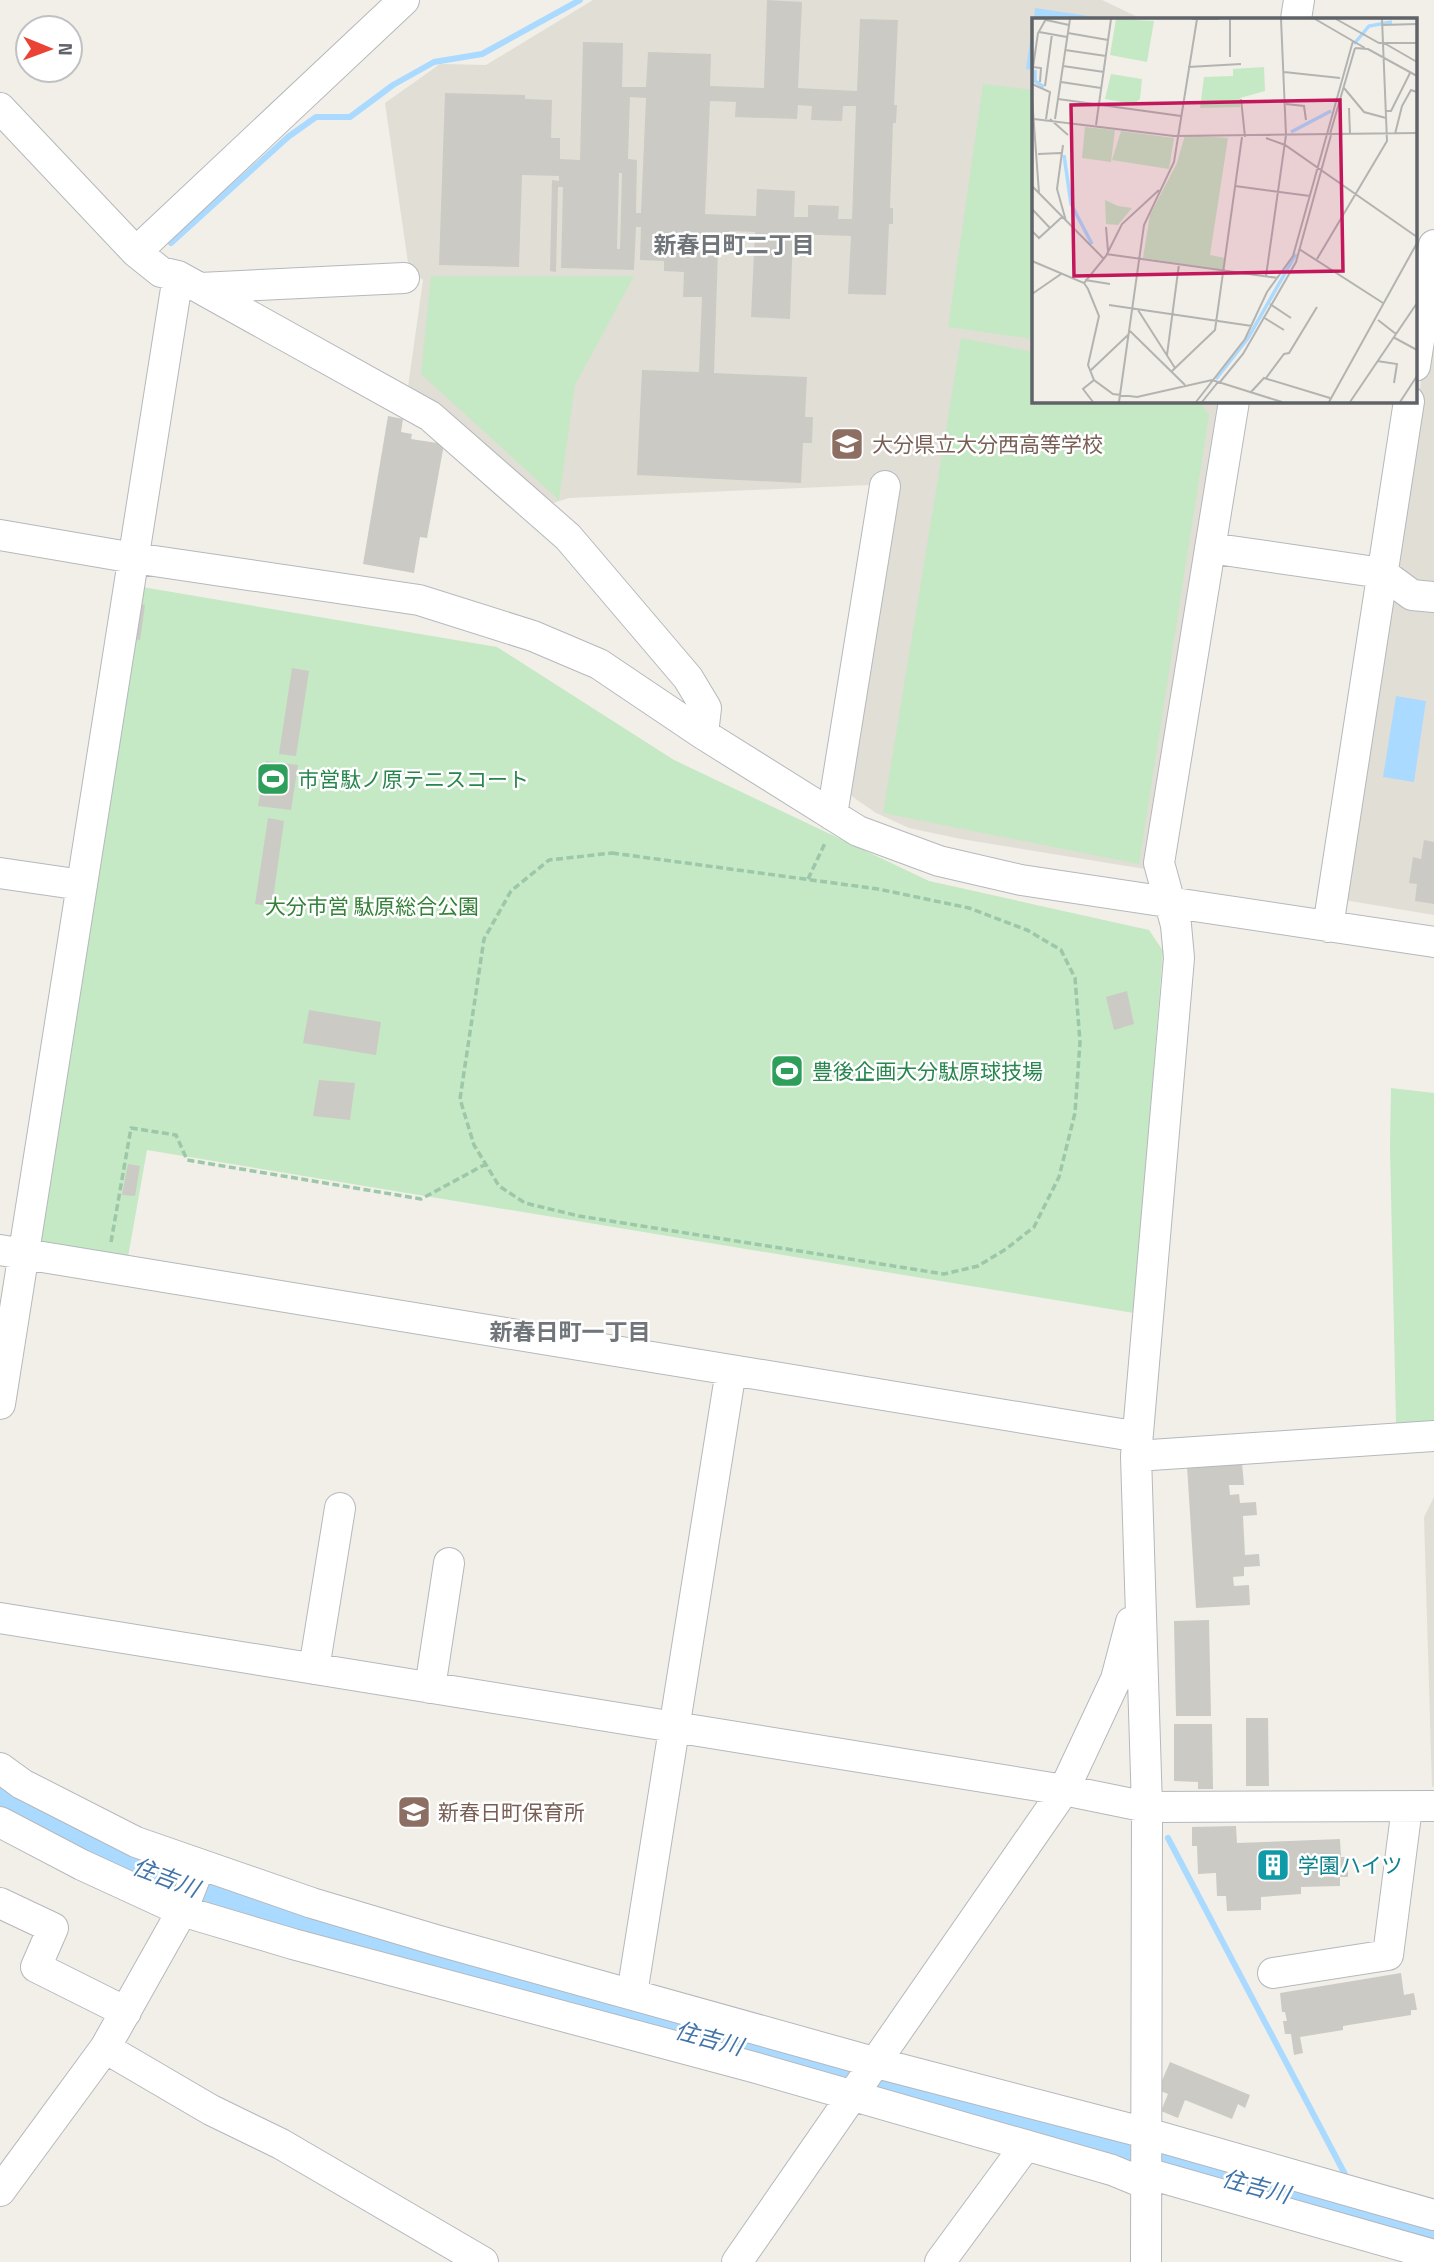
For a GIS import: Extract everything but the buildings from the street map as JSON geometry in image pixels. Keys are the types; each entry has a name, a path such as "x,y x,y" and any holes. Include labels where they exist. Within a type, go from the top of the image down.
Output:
{"street":[{"path":"136,252 404,0"},
{"path":"1296,18 1299,0"},
{"path":"0,108 136,252 161,272 189,282 430,416 568,537 688,677 706,708 703,734"},
{"path":"1416,234 1434,237"},
{"path":"1416,360 1434,245"},
{"path":"189,282 404,278"},
{"path":"0,1405 11,1252 82,886 134,558 189,282"},
{"path":"1146,2262 1147,1807 1137,1524 1137,1445 1179,978 1178,940 1159,863 1234,402"},
{"path":"1328,926 1409,402"},
{"path":"829,828 885,486"},
{"path":"0,535 134,558 419,600 533,636 599,664 703,734 829,828 859,831 939,861 1021,880 1434,942"},
{"path":"1210,548 1382,573 1412,595 1434,597"},
{"path":"0,873 82,886"},
{"path":"11,1252 1121,1434 1137,1445 1434,1436"},
{"path":"632,1994 731,1370"},
{"path":"314,1669 340,1508"},
{"path":"737,2262 1064,1790 1116,1679 1131,1625 1137,1524"},
{"path":"430,1688 449,1563"},
{"path":"0,1618 1064,1790 1147,1807 1420,1806 1388,1955 1273,1973"},
{"path":"0,1768 22,1784 80,1815 199,1868 436,1940 877,2063 1146,2133 1434,2215"},
{"path":"0,1822 82,1865 293,1944 625,2032 1112,2170 1434,2255"},
{"path":"0,2191 106,2048 185,1905 199,1868"},
{"path":"0,1903 53,1928 36,1966 126,2012"},
{"path":"106,2048 211,2110 281,2144 483,2262"},
{"path":"940,2262 1026,2145"}],"path":[{"path":"808,879 829,828"},
{"path":"612,853 878,889 969,908 1027,930 1061,950 1075,978 1080,1042 1075,1113 1059,1177 1034,1227 978,1266 944,1274 566,1213 525,1203 499,1186 486,1164 474,1145 460,1099 484,939 511,891 550,860 612,853"},
{"path":"107,1268 131,1128 176,1136 187,1160 421,1199 486,1164"}],"shaded area":[{"name":"大分県立大分西高等学校","path":"593,0 1102,0 1140,18 1032,18 1032,402 1220,402 1145,869 909,828 876,813 850,795 898,487 869,485 569,498 547,505 436,402 408,387 423,280 409,270 385,103 440,64 486,65"},
{"path":"1434,294 1434,915 1344,900"},
{"path":"1434,1497 1434,1786 1432,1787 1424,1517"}],"green space":[{"path":"983,84 1032,90 1032,339 948,327"},
{"path":"431,276 634,276 575,385 559,500 421,374"},
{"path":"961,338 1032,352 1032,402 1200,402 1209,415 1139,864 883,813"},
{"name":"大分市営 駄原総合公園","path":"136,586 497,647 674,760 929,881 1149,930 1163,951 1134,1313 147,1150 126,1268 27,1251"},
{"path":"1391,1088 1434,1093 1434,1423 1396,1423"}],"water":[{"path":"1035,8 1101,18 1034,18"},
{"path":"1032,28 1032,70 1026,69"},
{"path":"1396,696 1426,701 1414,782 1383,777"}],"waterway":[{"path":"171,243 288,137 316,117 350,117 393,85 434,62 482,54 580,0"},
{"name":"住吉川","path":"0,1798 89,1847 179,1883 330,1935 1434,2234"},
{"path":"1168,1838 1348,2180"},
{"name":"住吉川","path":"1363,2209 1368,2217"}],"place":[{"name":"大分県立大分西高等学校","path":"847,444"},
{"name":"市営駄ノ原テニスコート","path":"273,779"},
{"name":"豊後企画大分駄原球技場","path":"787,1071"},
{"name":"新春日町保育所","path":"414,1812"},
{"name":"学園ハイツ","path":"1273,1865"}],"district":[{"name":"新春日町二丁目","path":"734,244"},
{"name":"新春日町一丁目","path":"570,1331"}]}
